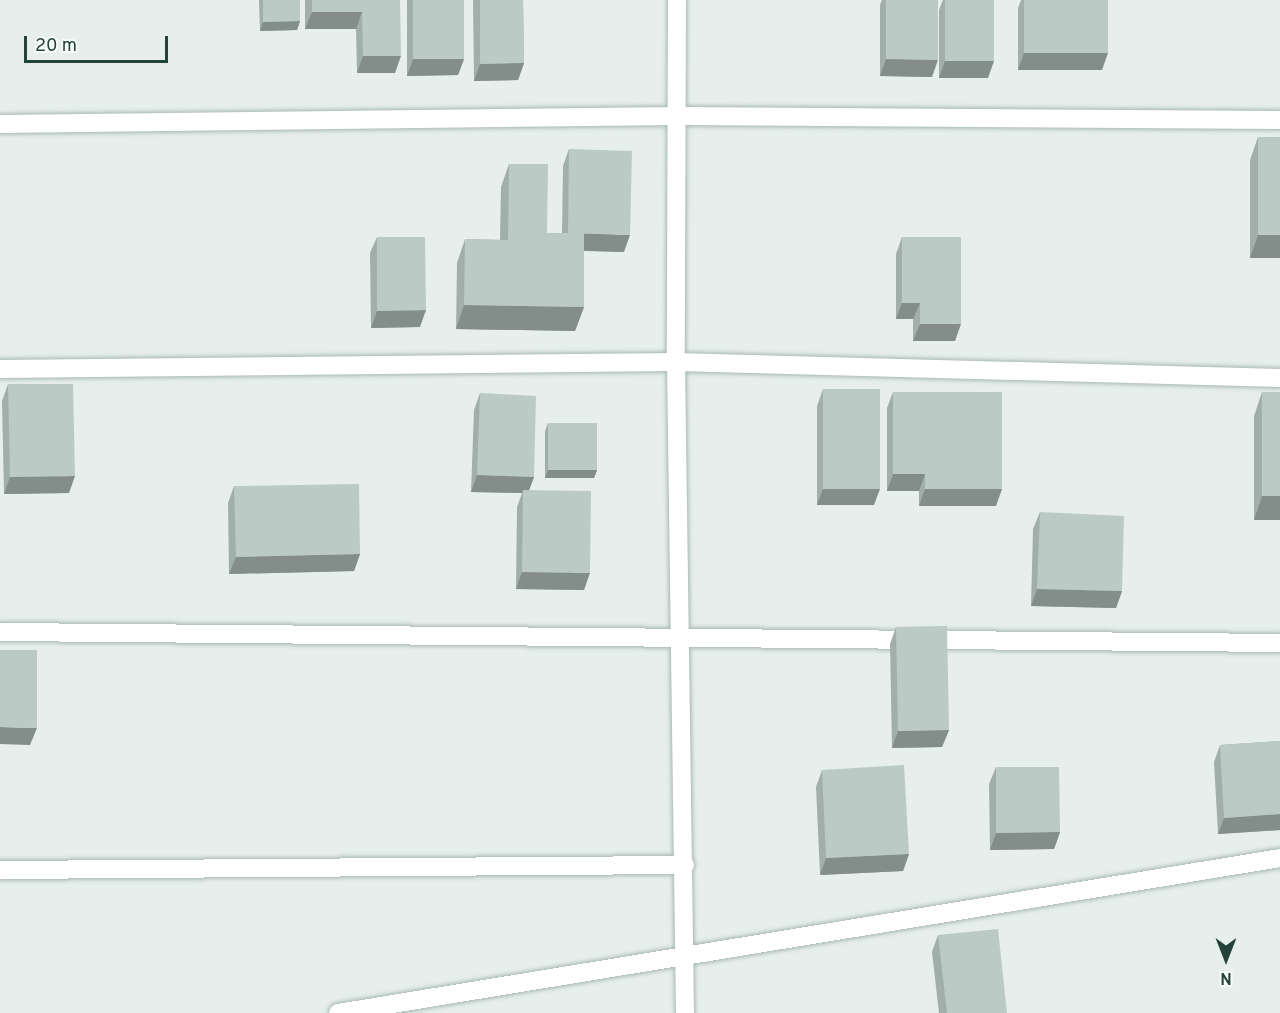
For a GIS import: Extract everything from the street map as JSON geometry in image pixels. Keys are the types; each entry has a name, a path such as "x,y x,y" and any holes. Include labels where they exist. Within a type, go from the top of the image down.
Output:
{"street":[{"path":"677,0 676,362 686,865 686,1013"},
{"path":"0,123 678,116 1280,120"},
{"path":"0,369 676,362 1280,378"},
{"path":"0,632 681,635 1280,643"},
{"path":"338,1013 1280,858"},
{"path":"0,870 686,865"}],"building":[{"path":"263,0 300,0 300,21 263,22"},
{"path":"312,0 400,0 401,56 363,56 362,12 312,12"},
{"path":"413,0 464,0 464,59 413,59"},
{"path":"480,0 523,0 524,63 480,64"},
{"path":"886,0 938,0 938,60 886,59"},
{"path":"945,0 994,0 994,61 945,61"},
{"path":"1024,0 1108,0 1108,53 1024,53"},
{"path":"1258,137 1280,137 1280,235 1258,235"},
{"path":"569,149 632,151 630,235 568,233"},
{"path":"509,164 548,164 547,233 584,233 584,307 464,305 465,239 508,240"},
{"path":"377,237 425,237 426,310 377,311"},
{"path":"902,237 961,237 961,324 920,324 920,303 902,303"},
{"path":"8,384 73,384 75,476 10,477"},
{"path":"823,389 880,389 880,489 823,489"},
{"path":"893,392 1002,392 1002,489 925,489 925,474 893,474"},
{"path":"1262,392 1280,392 1280,496 1262,496"},
{"path":"480,393 536,396 534,477 477,475"},
{"path":"548,423 597,423 597,470 548,470"},
{"path":"359,484 360,554 236,557 234,486"},
{"path":"523,490 591,491 590,573 522,572"},
{"path":"1040,512 1124,516 1122,591 1037,589"},
{"path":"947,626 949,730 898,731 896,627"},
{"path":"0,650 37,650 37,728 0,727"},
{"path":"1280,741 1280,814 1224,818 1220,745"},
{"path":"904,765 909,854 826,858 822,770"},
{"path":"996,767 1059,767 1060,832 996,833"},
{"path":"998,929 1007,1013 947,1013 938,935"}]}
